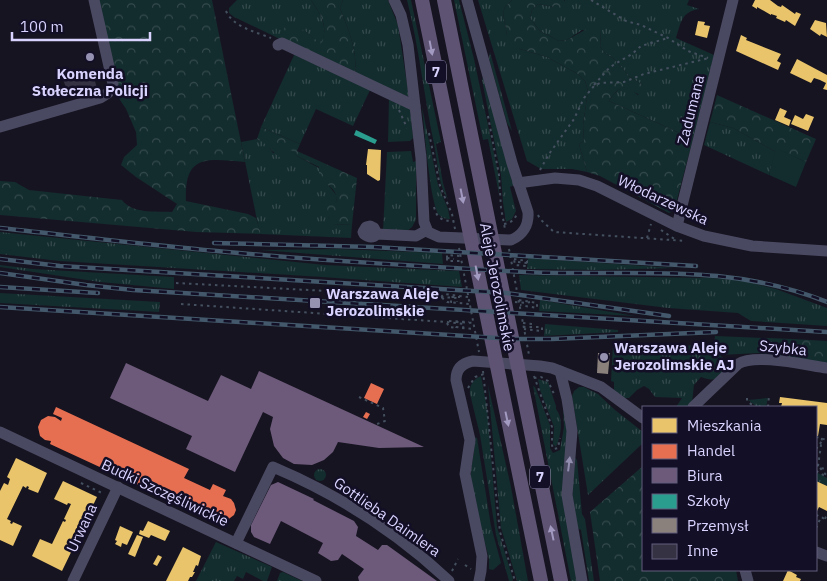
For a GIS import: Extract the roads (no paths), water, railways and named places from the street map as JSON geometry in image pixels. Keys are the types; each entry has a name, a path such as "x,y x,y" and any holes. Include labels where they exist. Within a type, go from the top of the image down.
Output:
{"main road":[{"name":"Aleje Jerozolimskie","path":"422,0 458,226 488,372 541,581"},
{"name":"Aleje Jerozolimskie","path":"444,0 561,581"}],"street":[{"path":"0,127 100,98 108,93 113,84 94,0"},
{"path":"394,0 404,28 421,158 424,218 427,230 434,236 441,237 506,241 514,239 523,231 528,220 527,208 518,183 466,0"},
{"name":"Zadumana","path":"676,226 713,58 733,8"},
{"path":"280,44 414,106"},
{"name":"Włodarzewska","path":"518,183 555,178 587,182 676,226 704,236 742,245 827,251"},
{"path":"377,234 416,236 427,230"},
{"name":"Szybka","path":"694,406 738,364 745,360 763,359 827,368"},
{"path":"479,581 482,556 465,474 470,440 457,387 456,373 461,365 473,361 540,366 560,371 601,386 642,417"},
{"path":"560,371 568,399 572,431 568,495 582,581"},
{"name":"Budki Szczęśliwickie","path":"0,432 316,581"},
{"name":"Gottlieba Daimlera","path":"236,543 273,466 317,487 361,513 450,577"},
{"name":"Urwana","path":"73,581 118,487"}],"railway":[{"path":"0,228 187,248 353,262 525,272 715,276 789,289 827,302"},
{"path":"214,243 373,247 696,266"},
{"path":"0,259 60,266 506,293 669,316"},
{"path":"0,273 133,290 827,332"},
{"path":"0,287 98,293"},
{"path":"0,307 514,339 716,332"}],"place":[{"name":"Komenda Stołeczna Policji","path":"90,57"},
{"name":"Warszawa Aleje Jerozolimskie","path":"315,303"},
{"name":"Warszawa Aleje Jerozolimskie AJ","path":"604,357"}]}
